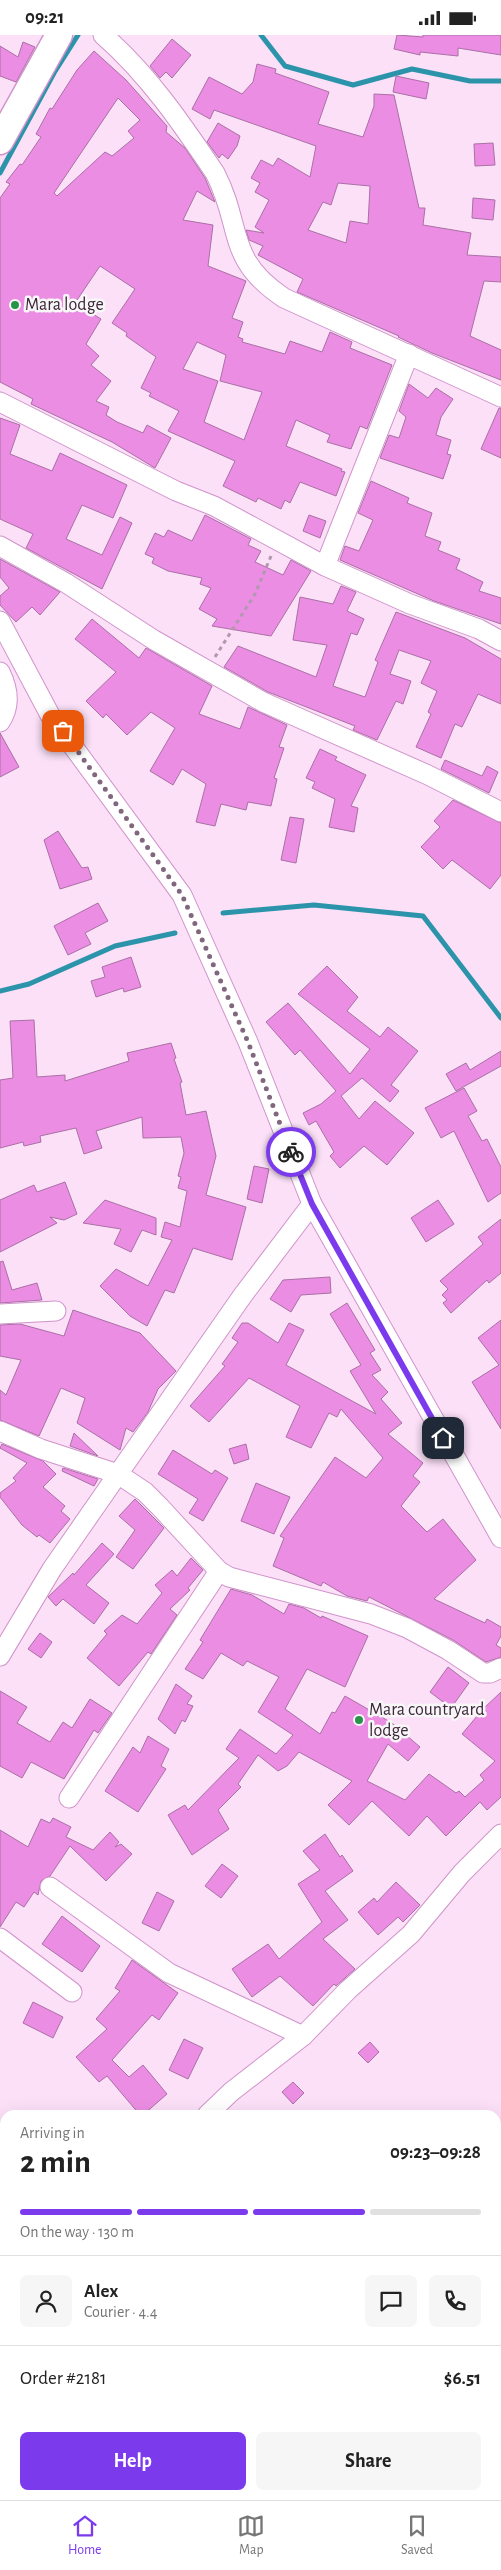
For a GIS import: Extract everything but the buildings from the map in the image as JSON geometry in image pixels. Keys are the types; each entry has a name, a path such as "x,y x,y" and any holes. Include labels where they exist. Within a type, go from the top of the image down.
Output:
{"street":[{"path":"0,141 59,35"},
{"path":"103,35 131,59 145,76 215,173 224,190 241,253 246,264 259,279 284,298 501,397"},
{"path":"324,566 410,354"},
{"path":"0,403 176,491 214,506 275,541 324,566 410,604 479,629 501,641"},
{"path":"0,546 66,583 154,640 263,702 428,775 501,812"},
{"path":"0,621 50,715 182,895 248,1042 312,1204 501,1538"},
{"path":"0,672 6,685 8,699 0,722"},
{"path":"0,1656 52,1569 243,1295 312,1204"},
{"path":"0,1313 56,1311"},
{"path":"0,1431 41,1449 118,1474 145,1493 219,1571 229,1577 259,1587 371,1613 423,1637 483,1673 490,1673 501,1667"},
{"path":"69,1798 219,1571"},
{"path":"212,2110 231,2092 303,2036 348,1990 411,1934 462,1873 501,1834"},
{"path":"50,1887 170,1973 303,2036"},
{"path":"0,1938 72,1992"}],"path":[{"path":"208,669 228,640 255,594 266,571 275,541"}],"waterway":[{"path":"0,173 54,73 78,35"},
{"path":"261,35 285,66 353,85 412,69 470,81 501,81"},
{"path":"223,913 314,905 423,916 501,1018"},
{"path":"0,991 29,984 115,946 175,933"}],"way so far":[{"path":"63,731 182,895 248,1042 291,1152"}],"place":[{"name":"Mara lodge","path":"15,305"},
{"name":"Mara countryard lodge","path":"359,1720"}],"route":[{"path":"291,1152 312,1204 443,1438"}]}
